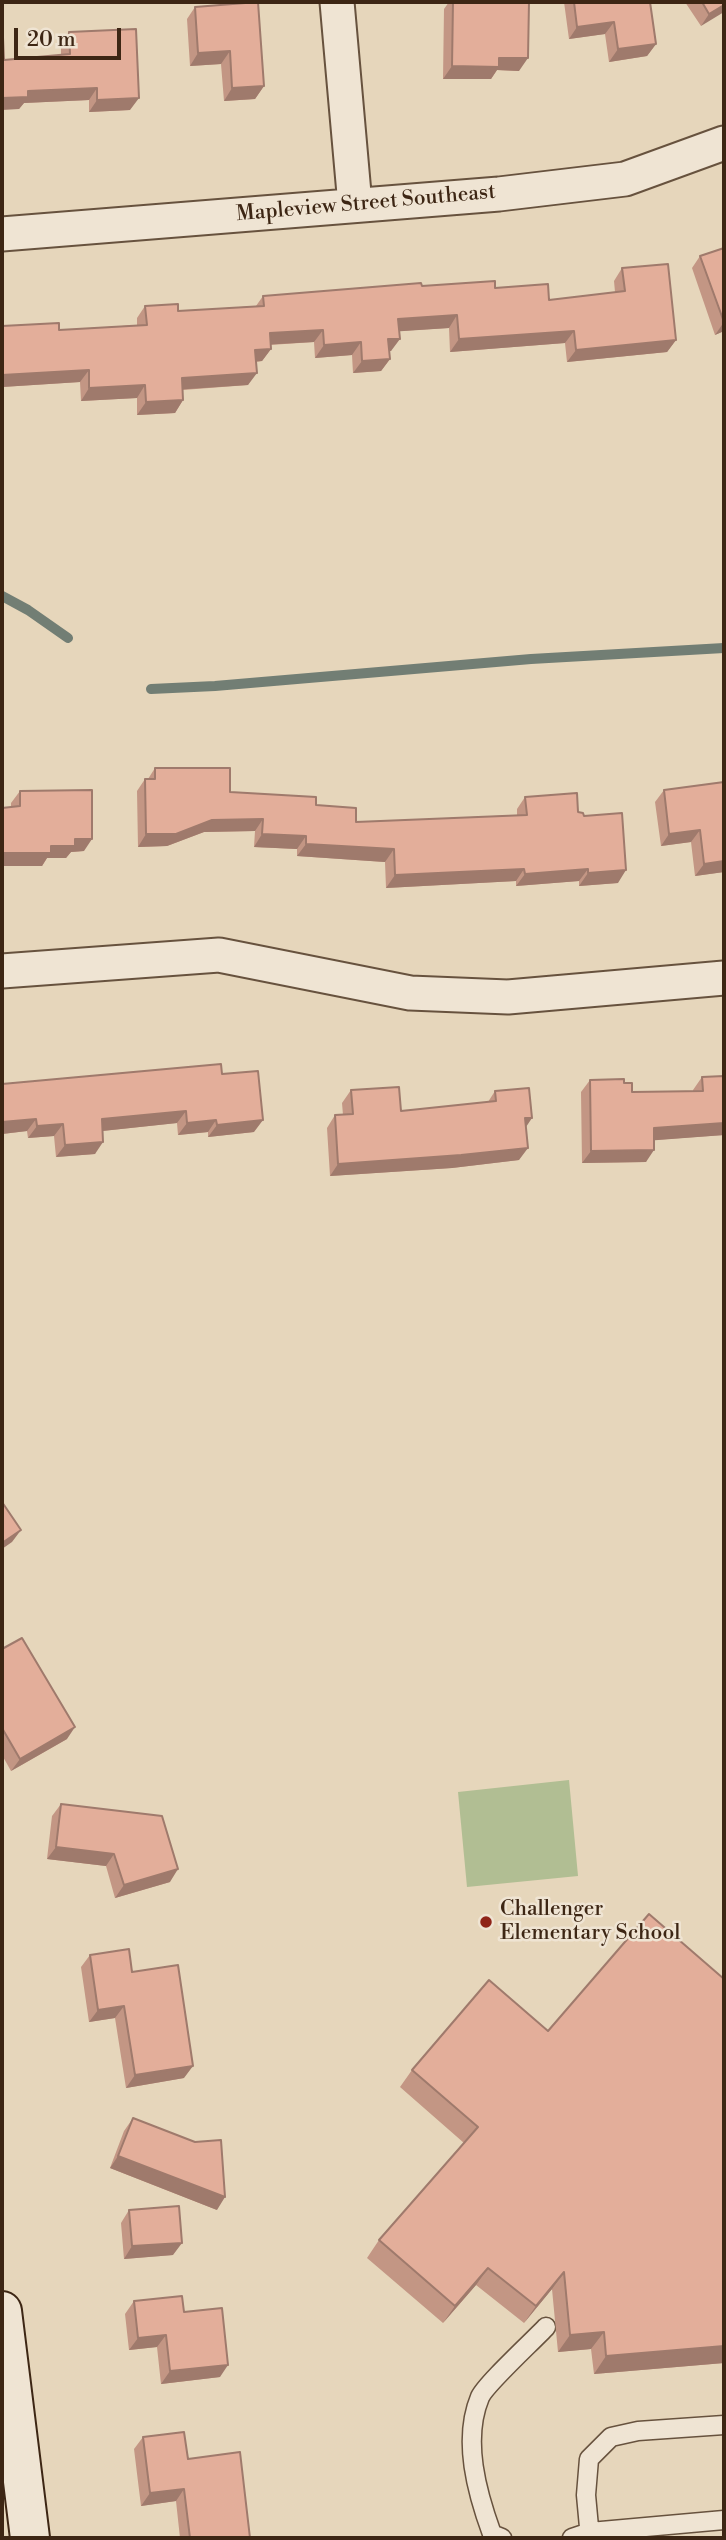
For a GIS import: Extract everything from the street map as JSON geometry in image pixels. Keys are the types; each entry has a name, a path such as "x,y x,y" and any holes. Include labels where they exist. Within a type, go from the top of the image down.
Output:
{"street":[{"path":"337,2 355,205"},
{"name":"Mapleview Street Southeast","path":"2,234 499,194 625,179 724,143"},
{"path":"2,971 219,954 410,993 508,997 724,978"},
{"path":"2,2311 30,2538"}],"lane":[{"path":"502,2538 492,2534 480,2499 471,2432 481,2395 546,2327"},
{"path":"590,2535 586,2495 589,2459 611,2437 638,2431 724,2425"},
{"path":"572,2538 724,2520"}],"green space":[{"path":"569,1780 578,1876 467,1887 458,1792"}],"building":[{"path":"258,2 264,86 232,88 230,51 198,53 195,7"},
{"path":"453,2 529,2 528,58 499,58 499,67 452,66"},
{"path":"574,2 650,2 656,44 618,49 614,22 577,27"},
{"path":"702,2 724,2 724,5 709,14"},
{"path":"2,15 4,60 70,54 69,32 136,29 139,98 97,100 97,88 28,91 28,97 2,98"},
{"path":"724,248 724,322 700,256"},
{"path":"668,264 676,340 576,350 574,331 459,339 457,315 398,319 400,339 388,339 390,359 362,361 361,342 324,345 323,330 270,333 271,349 255,350 257,373 182,378 183,400 146,402 145,385 89,388 89,370 2,375 2,326 59,323 59,330 147,325 145,306 178,304 178,311 264,306 263,296 421,283 422,286 495,281 495,288 548,284 549,300 625,291 622,268"},
{"path":"155,768 230,768 230,792 316,797 316,805 356,808 356,822 527,815 525,797 577,793 578,812 584,816 622,813 626,870 588,873 588,869 525,874 524,869 395,875 394,849 306,844 306,836 262,834 263,819 212,820 176,834 146,834 145,779 155,779"},
{"path":"724,782 724,861 704,864 700,830 669,834 664,790"},
{"path":"92,790 92,839 75,839 75,846 51,846 51,853 2,853 2,808 20,806 20,791"},
{"path":"221,1064 222,1074 258,1071 263,1120 217,1125 216,1120 187,1123 186,1111 102,1119 103,1142 65,1145 63,1124 37,1126 36,1119 2,1122 2,1084"},
{"path":"724,1076 724,1123 654,1128 654,1150 591,1151 590,1080 624,1079 624,1083 632,1083 632,1092 703,1091 702,1077"},
{"path":"399,1087 401,1111 496,1101 495,1091 529,1088 532,1118 525,1118 528,1148 338,1164 335,1115 353,1114 351,1090"},
{"path":"2,1502 21,1530 2,1543"},
{"path":"22,1638 75,1727 20,1759 2,1728 2,1649"},
{"path":"61,1804 162,1816 178,1869 124,1885 114,1854 56,1847"},
{"name":"Challenger Elementary School","path":"649,1914 724,1979 724,2346 606,2356 604,2332 570,2335 564,2272 536,2306 488,2268 455,2306 379,2240 478,2127 412,2070 489,1980 548,2031"},
{"path":"129,1949 132,1972 178,1965 193,2066 135,2075 124,2006 98,2010 90,1955"},
{"path":"133,2118 195,2142 221,2140 225,2197 118,2156"},
{"path":"179,2206 182,2243 132,2246 129,2210"},
{"path":"182,2296 184,2312 222,2308 228,2365 170,2371 166,2335 138,2338 134,2301"},
{"path":"184,2432 188,2459 240,2452 250,2538 190,2538 184,2489 150,2493 143,2437"}],"waterway":[{"path":"2,596 28,610 68,638"},
{"path":"151,689 531,659 724,648"}],"place":[{"name":"Challenger Elementary School","path":"486,1922"}]}
